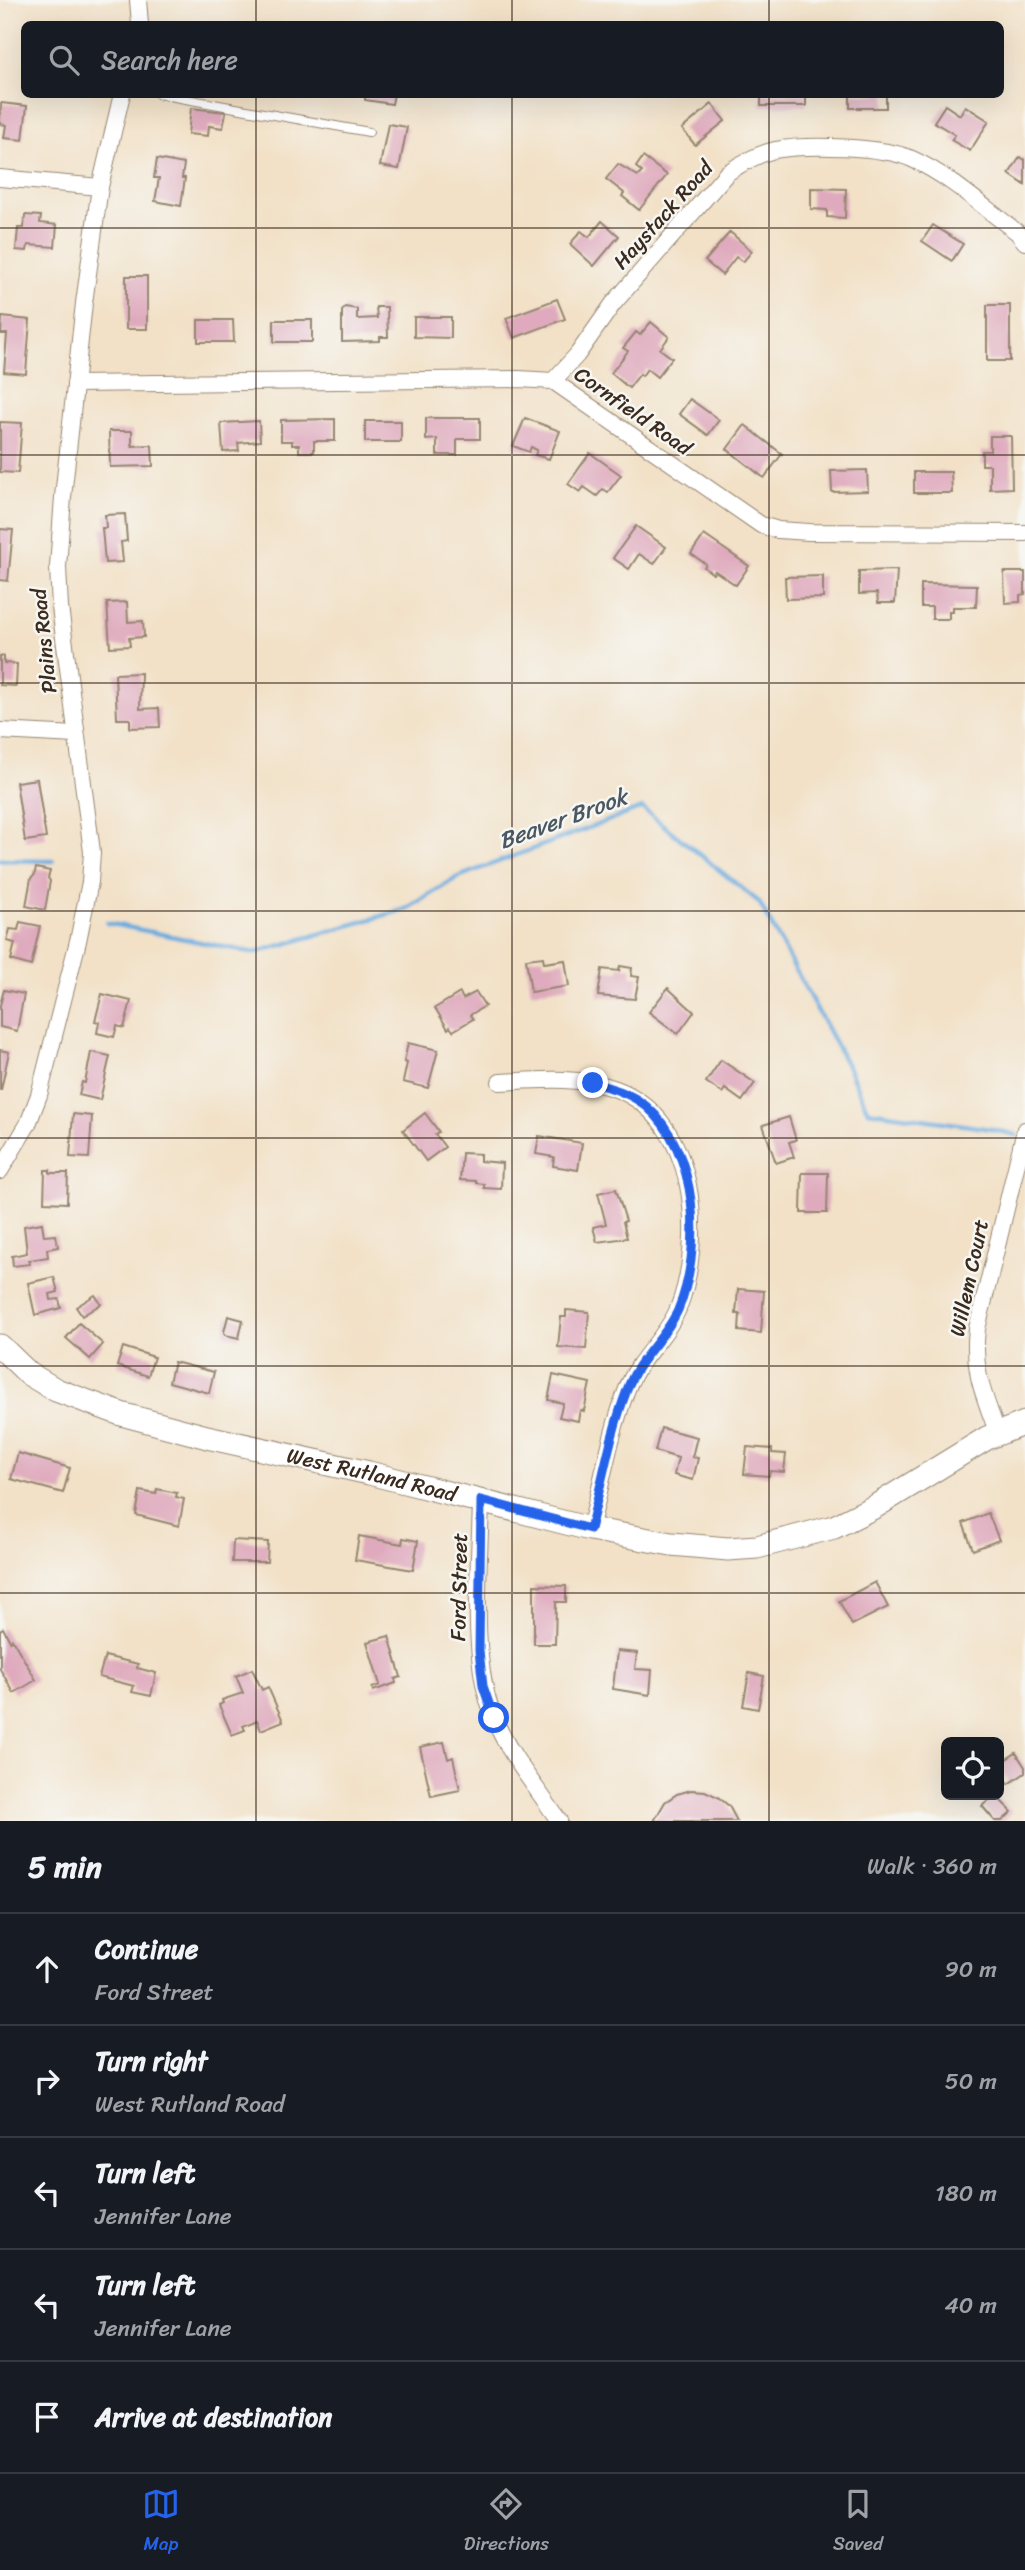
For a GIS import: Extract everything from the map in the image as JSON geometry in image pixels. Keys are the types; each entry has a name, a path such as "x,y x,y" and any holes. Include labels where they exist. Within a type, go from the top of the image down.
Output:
{"main road":[{"name":"West Rutland Road","path":"0,1346 29,1374 56,1390 121,1414 207,1437 481,1500 590,1529 671,1544 728,1549 757,1547 834,1527 876,1506 998,1434 1025,1423"}],"street":[{"path":"138,0 140,21"},
{"name":"Plains Road","path":"0,1171 28,1124 39,1096 90,882 92,852 60,607 58,567 62,497 100,187 121,98"},
{"name":"Haystack Road","path":"553,381 577,355 613,304 727,173 747,160 774,150 844,148 879,151 910,158 935,171 1017,232 1025,242"},
{"path":"0,178 100,187"},
{"name":"Cornfield Road","path":"75,384 519,379 553,381 761,525 778,530 809,532 1025,533"},
{"path":"0,731 76,735"},
{"path":"500,1082 593,1083 635,1098 652,1112 669,1133 688,1184 693,1234 692,1254 683,1295 677,1311 639,1363 626,1392 590,1529"},
{"name":"Willem Court","path":"998,1434 978,1378 974,1355 977,1329 1025,1130"},
{"name":"Ford Street","path":"481,1500 479,1651 483,1686 505,1740 559,1821"}],"lane":[{"path":"180,98 369,132"}],"building":[{"path":"365,98 393,98 392,104"},
{"path":"761,98 806,98 806,106 761,106"},
{"path":"850,98 886,98 886,108 850,108"},
{"path":"1,103 27,106 23,140 4,138 6,125 0,124"},
{"path":"712,104 725,121 695,145 682,129"},
{"path":"945,105 960,115 965,106 989,121 970,151 951,140 955,135 934,122"},
{"path":"191,108 226,112 223,128 209,126 208,136 188,134"},
{"path":"388,124 407,127 399,169 380,166"},
{"path":"643,157 667,175 639,210 622,196 624,193 606,179 618,164 638,176 642,172 636,167"},
{"path":"1020,157 1025,160 1025,185 1009,174"},
{"path":"157,159 184,164 181,206 155,201 159,178 154,178"},
{"path":"811,188 846,189 845,218 827,217 827,210 811,209"},
{"path":"25,215 41,216 40,223 57,225 55,247 28,245 27,251 16,250 18,228 24,228"},
{"path":"602,221 619,236 594,266 570,244 581,231 589,237"},
{"path":"933,225 963,244 952,261 922,241"},
{"path":"730,232 752,251 743,262 736,257 722,275 705,261"},
{"path":"126,276 147,276 147,329 126,329"},
{"path":"557,299 565,319 514,338 506,318"},
{"path":"987,305 1010,305 1010,361 987,361"},
{"path":"345,307 357,309 357,319 377,318 376,307 387,307 388,337 380,337 380,341 342,342 342,311"},
{"path":"2,317 30,320 26,374 4,372 7,334 1,334"},
{"path":"414,317 451,317 451,338 414,337"},
{"path":"198,320 233,320 234,342 198,342"},
{"path":"274,320 312,320 312,342 274,342"},
{"path":"651,322 669,337 660,349 672,358 657,377 647,369 629,388 611,373 628,351 623,348 636,332 640,335"},
{"path":"690,399 719,420 708,435 679,414"},
{"path":"426,418 480,418 480,439 457,439 457,455 437,455 437,439 426,440"},
{"path":"525,418 560,431 549,459 535,455 537,450 531,447 529,452 513,446"},
{"path":"335,419 335,441 314,441 314,452 299,452 299,445 292,445 292,441 281,441 281,420"},
{"path":"259,421 260,441 238,443 239,451 223,452 221,423"},
{"path":"365,421 401,421 401,442 365,442"},
{"path":"0,422 22,423 18,473 0,472"},
{"path":"745,425 782,454 764,478 727,449"},
{"path":"109,431 132,431 132,446 152,445 153,466 110,467"},
{"path":"990,436 1011,436 1012,488 990,489 990,465 982,465 982,451 990,451"},
{"path":"590,453 621,475 608,492 603,489 597,496 584,487 580,492 568,484"},
{"path":"867,470 868,491 832,492 831,471"},
{"path":"914,472 951,472 952,493 914,493"},
{"path":"125,514 127,541 121,542 123,562 105,563 102,528 106,528 105,515"},
{"path":"636,526 666,547 654,564 639,554 629,569 613,558"},
{"path":"0,529 13,530 8,581 0,580"},
{"path":"704,535 749,566 736,585 715,571 713,574 704,567 706,564 691,554"},
{"path":"897,570 895,603 878,603 877,593 859,594 859,571"},
{"path":"1004,572 1025,572 1025,594 1020,595 1020,602 1005,603"},
{"path":"823,576 823,598 786,599 785,577"},
{"path":"921,584 977,585 976,607 953,607 953,612 949,612 949,619 932,619 932,607 921,607"},
{"path":"127,602 128,622 143,621 144,637 129,638 130,646 110,647 107,603"},
{"path":"0,656 4,656 4,663 17,664 16,686 0,685"},
{"path":"141,673 140,709 159,708 160,727 130,728 130,719 117,719 115,674"},
{"path":"37,779 46,838 25,841 16,782"},
{"path":"36,868 50,871 45,910 26,906 31,878"},
{"path":"20,922 40,926 31,966 11,960 15,943 7,941 10,929 18,930"},
{"path":"543,957 544,963 565,960 569,986 531,992 526,959"},
{"path":"620,966 632,968 631,976 639,977 635,999 598,996 602,969 619,971"},
{"path":"668,988 694,1012 678,1034 649,1012"},
{"path":"4,990 24,994 17,1031 0,1027 0,1005"},
{"path":"476,992 485,1006 470,1015 473,1019 453,1031 450,1027 448,1029 435,1008 460,993 463,999"},
{"path":"102,994 131,1001 124,1028 117,1026 114,1037 97,1033 99,1022 95,1021"},
{"path":"408,1043 438,1050 428,1088 403,1082"},
{"path":"0,1050 9,1052 1,1090 0,1090"},
{"path":"91,1052 110,1056 100,1100 79,1095 82,1082 85,1083"},
{"path":"721,1060 755,1083 742,1101 725,1089 722,1093 706,1082"},
{"path":"425,1113 439,1132 435,1134 445,1147 426,1161 403,1130"},
{"path":"73,1114 92,1116 89,1158 70,1157"},
{"path":"789,1117 796,1140 789,1142 794,1157 776,1163 763,1125"},
{"path":"539,1136 582,1143 578,1170 553,1166 554,1157 536,1154"},
{"path":"462,1153 480,1154 480,1161 502,1163 501,1189 484,1188 484,1184 476,1181 460,1180"},
{"path":"45,1170 50,1170 50,1173 68,1173 67,1203 44,1202"},
{"path":"802,1173 828,1173 827,1213 801,1213"},
{"path":"616,1189 626,1221 623,1222 627,1238 597,1242 593,1227 606,1224 598,1193"},
{"path":"42,1223 44,1236 56,1235 58,1247 47,1249 48,1257 29,1260 30,1264 13,1266 12,1256 27,1253 24,1226"},
{"path":"54,1277 58,1292 50,1294 51,1300 59,1299 61,1308 35,1315 28,1283"},
{"path":"738,1289 764,1291 761,1333 739,1331 740,1314 736,1314"},
{"path":"95,1295 101,1304 82,1316 76,1307"},
{"path":"566,1310 589,1312 586,1349 558,1347 561,1317 566,1317"},
{"path":"228,1316 243,1320 239,1338 225,1335"},
{"path":"79,1323 103,1344 90,1359 66,1338"},
{"path":"123,1347 154,1357 148,1376 117,1366"},
{"path":"174,1362 214,1372 209,1393 169,1382"},
{"path":"553,1375 590,1383 584,1411 580,1410 578,1421 559,1417 563,1403 548,1400"},
{"path":"661,1428 697,1437 692,1457 698,1458 693,1480 674,1475 678,1458 655,1451"},
{"path":"747,1447 772,1449 772,1453 786,1454 784,1472 770,1471 769,1476 744,1474"},
{"path":"18,1453 70,1468 63,1493 11,1479"},
{"path":"157,1489 177,1493 176,1497 184,1499 179,1526 136,1515 140,1491 156,1494"},
{"path":"988,1513 999,1540 973,1550 963,1523"},
{"path":"359,1536 402,1544 403,1538 418,1541 413,1570 355,1560"},
{"path":"233,1540 268,1542 267,1562 232,1562"},
{"path":"875,1582 888,1607 852,1625 839,1601"},
{"path":"534,1585 566,1586 566,1602 556,1602 555,1644 534,1644"},
{"path":"3,1628 36,1680 14,1693 0,1669 0,1630"},
{"path":"389,1636 401,1677 395,1679 396,1683 373,1691 372,1688 380,1685 367,1642"},
{"path":"617,1651 637,1653 635,1669 652,1670 650,1695 613,1689"},
{"path":"105,1656 138,1664 137,1668 156,1673 151,1696 132,1692 134,1686 99,1677"},
{"path":"252,1669 262,1690 268,1687 283,1721 261,1730 257,1720 243,1726 245,1730 232,1735 219,1705 223,1703 222,1700 243,1693 236,1676"},
{"path":"749,1673 764,1676 758,1709 743,1706"},
{"path":"444,1742 448,1759 453,1757 460,1790 431,1796 420,1747"},
{"path":"1016,1753 1025,1767 1025,1773 1009,1784 1004,1776 1004,1761"},
{"path":"691,1790 705,1791 718,1797 729,1806 737,1821 654,1821 665,1802 677,1794"},
{"path":"989,1800 1000,1800 1012,1812 1002,1821 995,1821 982,1806"}],"waterway":[{"name":"Beaver Brook","path":"107,923 254,953 406,909 458,877 642,808 759,902 850,1071 868,1111 1016,1135"},
{"name":"Beaver Brook","path":"0,860 53,861"}],"route":[{"path":"494,1718 483,1686 479,1651 481,1500 590,1529 626,1392 639,1363 677,1311 692,1254 693,1234 688,1184 669,1133 652,1112 635,1098 593,1083"}]}
